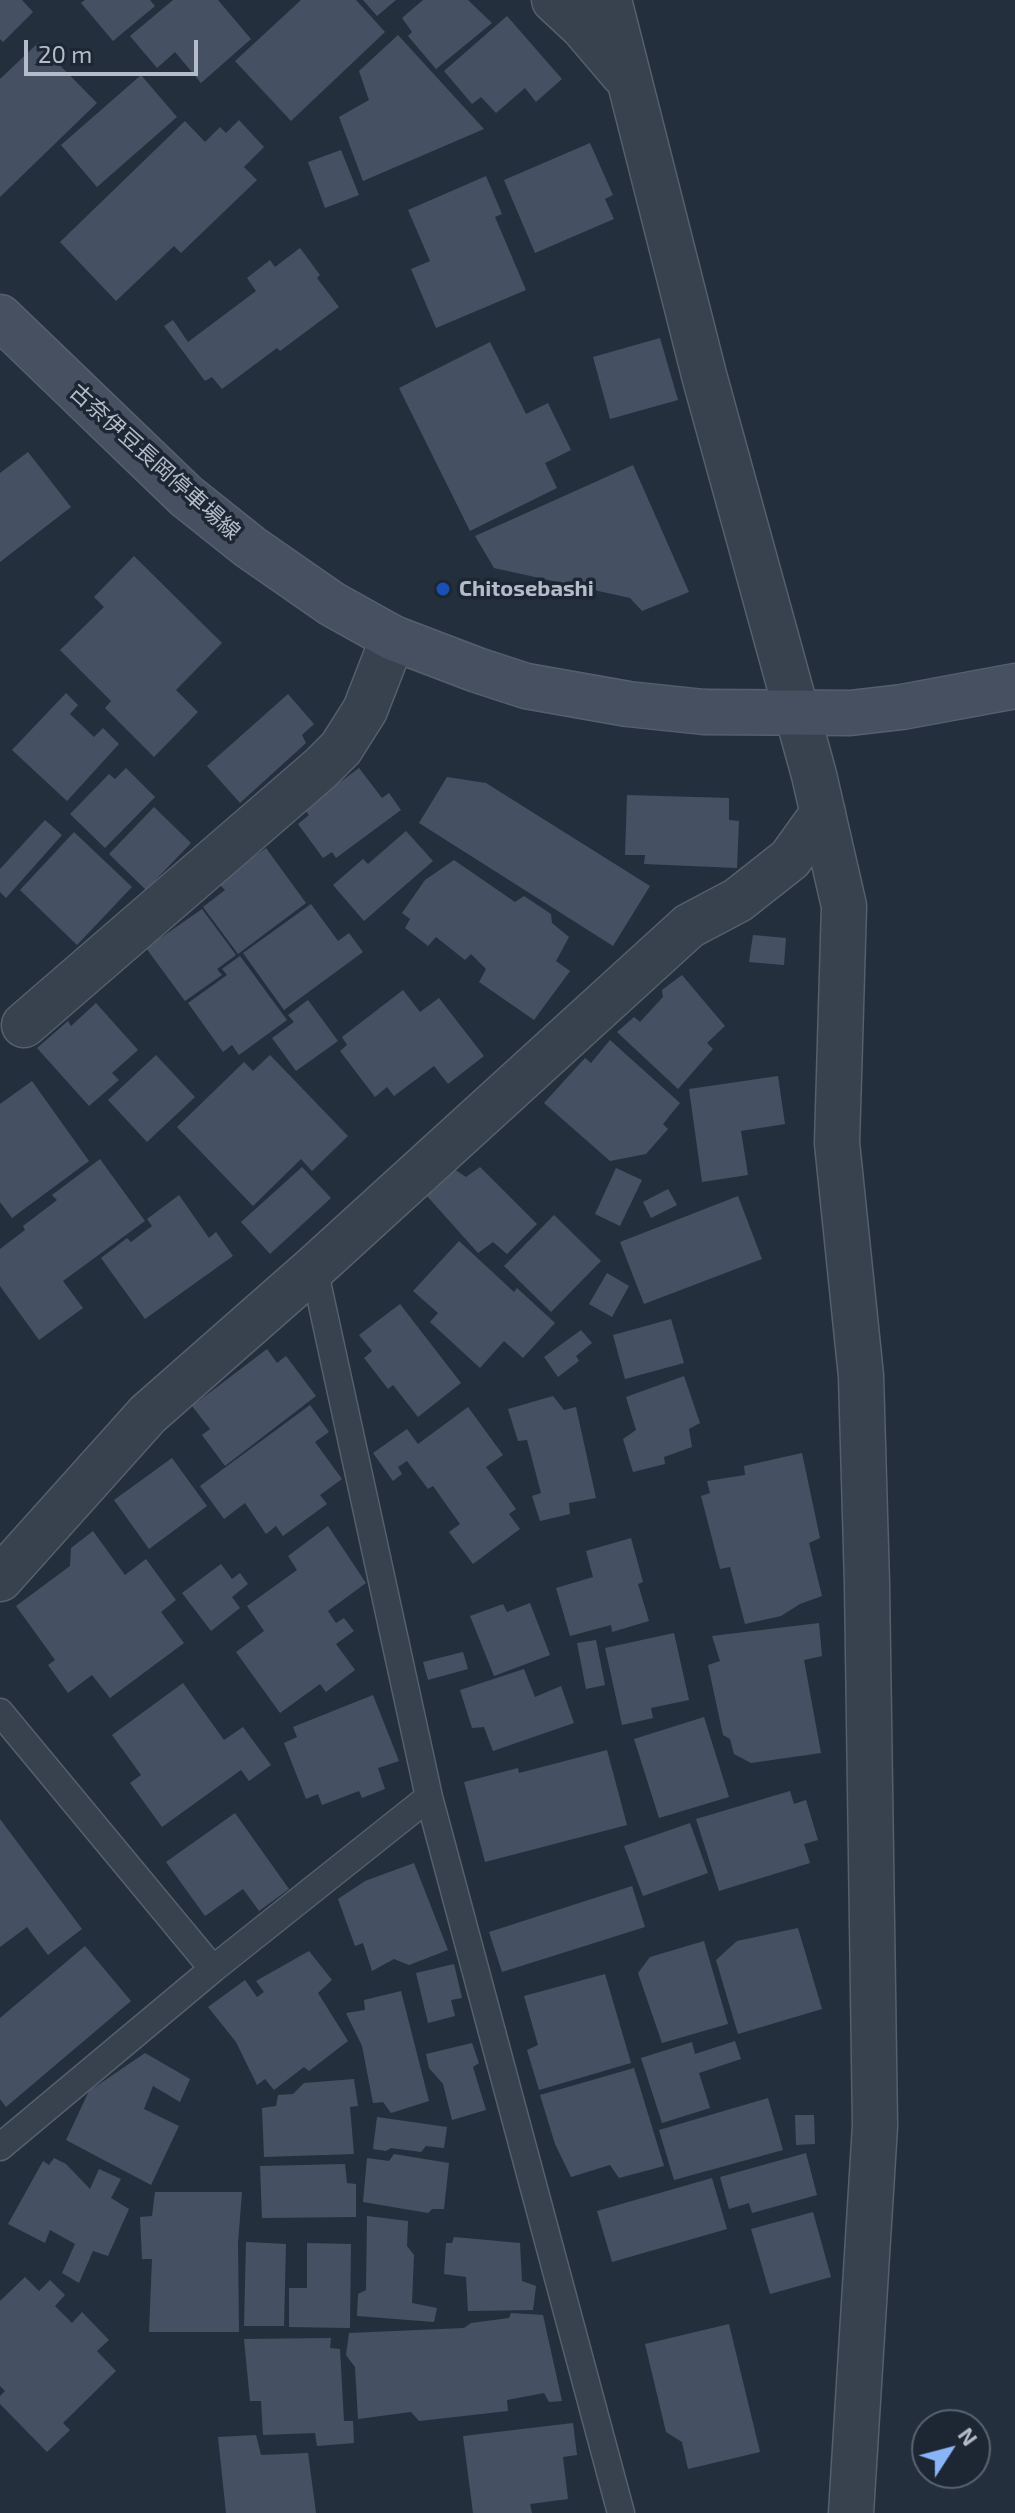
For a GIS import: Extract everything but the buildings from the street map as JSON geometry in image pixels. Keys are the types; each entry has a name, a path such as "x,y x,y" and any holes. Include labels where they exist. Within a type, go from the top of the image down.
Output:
{"main road":[{"name":"古奈伊豆長岡停車場線","path":"0,317 186,496 262,556 332,604 393,638 526,686 628,704 704,712 850,713 902,707 1015,686"}],"street":[{"path":"554,0 583,27 628,79"},
{"path":"609,0 708,390 797,711 844,906 837,1143 861,1376 875,2126 851,2513"},
{"path":"24,1025 341,748 365,710 393,638"},
{"path":"0,1579 148,1414 314,1268 689,926 738,900 790,859 823,813"}],"lane":[{"path":"314,1268 429,1797 621,2513"},
{"path":"0,1712 213,1969"},
{"path":"0,2147 213,1969 429,1797"}],"place":[{"name":"Chitosebashi","path":"443,589"}]}
